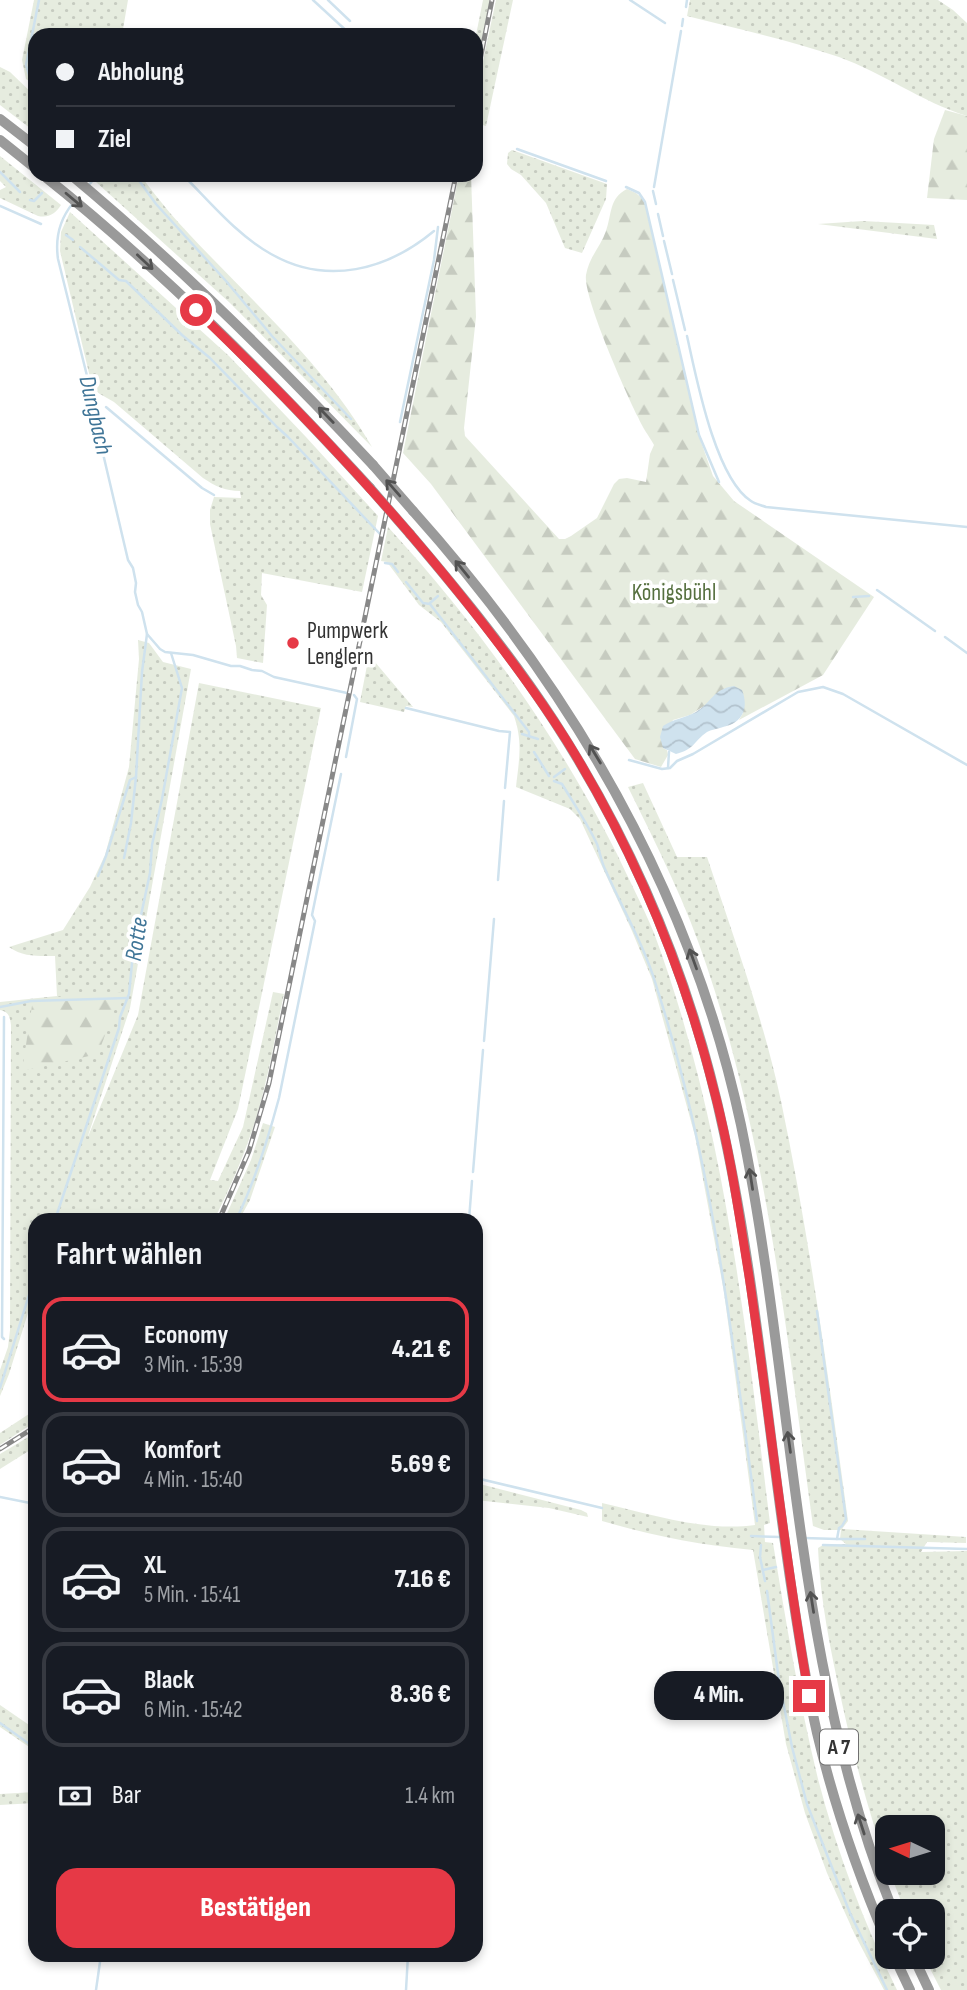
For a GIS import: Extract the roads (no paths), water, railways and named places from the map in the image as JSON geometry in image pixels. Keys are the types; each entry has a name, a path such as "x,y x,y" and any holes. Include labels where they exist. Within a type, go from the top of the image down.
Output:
{"highway":[{"path":"0,119 28,141"},
{"path":"0,140 28,162"},
{"name":"A 7","path":"53,182 166,281 246,358 410,534 514,664 572,750 622,840 676,964 708,1064 732,1170 807,1684 825,1767 846,1838 875,1911"},
{"name":"A 7","path":"79,182 243,330 373,465 460,566 573,718 629,814 661,881 702,984 723,1053 747,1159 828,1696 862,1826 889,1899"},
{"path":"900,1969 910,1990"},
{"path":"919,1969 929,1990"}],"water":[{"path":"734,686 742,690 744,697 744,709 740,718 730,725 707,732 682,752 676,754 663,748 660,737 663,726 696,712 721,690"}],"waterway":[{"name":"Dungbach","path":"33,28 39,0"},
{"path":"313,0 343,28"},
{"path":"328,0 350,21"},
{"path":"630,0 665,23"},
{"path":"686,7 687,0"},
{"path":"682,26 683,19"},
{"path":"654,187 681,31"},
{"name":"Dungbach","path":"28,55 28,72"},
{"path":"517,149 606,181"},
{"path":"0,172 20,192"},
{"path":"140,182 156,204 272,336 351,419"},
{"path":"190,182 224,218 259,246 292,264 313,269 335,271 377,264 397,256 434,231"},
{"path":"626,187 639,193 645,202 699,435 719,482"},
{"path":"653,191 656,204"},
{"path":"30,200 34,201 42,193"},
{"name":"Dungbach","path":"73,203 59,230 58,259 147,634 165,652 193,655 347,693"},
{"path":"0,206 41,224"},
{"path":"658,214 663,236"},
{"path":"400,422 434,260 438,227"},
{"path":"66,235 73,240"},
{"path":"664,241 672,274"},
{"path":"80,247 119,280 126,281 210,358 380,534"},
{"path":"673,280 685,330"},
{"path":"687,336 717,449 738,489 751,501 766,507 967,527"},
{"path":"106,407 202,488 214,495"},
{"path":"385,563 392,564 398,572"},
{"path":"406,582 423,603 430,604 529,732 529,736"},
{"path":"877,590 935,631"},
{"path":"430,603 438,596"},
{"path":"853,597 869,596"},
{"path":"124,858 136,777 147,634"},
{"path":"945,637 967,653"},
{"name":"Rotte","path":"57,1213 129,994 133,953 150,873 152,845 182,688 171,653"},
{"path":"629,760 662,769 670,768 677,761 798,692 823,687 843,694 967,765"},
{"path":"346,757 357,699 354,695"},
{"path":"406,708 510,732 505,788"},
{"path":"522,734 538,739"},
{"path":"534,752 549,776"},
{"path":"668,768 669,752"},
{"path":"554,777 565,769"},
{"path":"239,1213 260,1160 279,1098 341,774"},
{"path":"98,876 130,780 136,777"},
{"path":"554,781 562,784 597,844 604,866 651,970 675,1051 692,1117 718,1251 757,1521"},
{"path":"498,880 504,801"},
{"path":"484,1041 494,919"},
{"path":"0,1007 31,1001 128,998"},
{"path":"4,1017 4,1339"},
{"path":"473,1172 483,1050"},
{"path":"470,1213 472,1181"},
{"name":"Rotte","path":"0,1388 28,1298"},
{"path":"804,1538 837,1539 839,1528 846,1519 817,1311"},
{"path":"483,1480 602,1508"},
{"path":"0,1497 28,1503"},
{"path":"751,1536 780,1537"},
{"path":"837,1539 865,1539"},
{"path":"761,1545 760,1557 765,1581"},
{"path":"823,1545 967,1549"},
{"path":"763,1570 776,1567"},
{"path":"767,1591 779,1681 807,1804 850,1913 887,1990"},
{"path":"0,1723 28,1743"},
{"path":"96,1990 100,1962"},
{"path":"406,1990 408,1962"}],"railway":[{"path":"483,45 492,0"},
{"path":"222,1213 249,1151 269,1083 455,182"},
{"path":"0,1449 28,1431"}],"place":[{"name":"Pumpwerk Lenglern","path":"293,643"}],"park label":[{"name":"Königsbühl","path":"674,592"}]}
